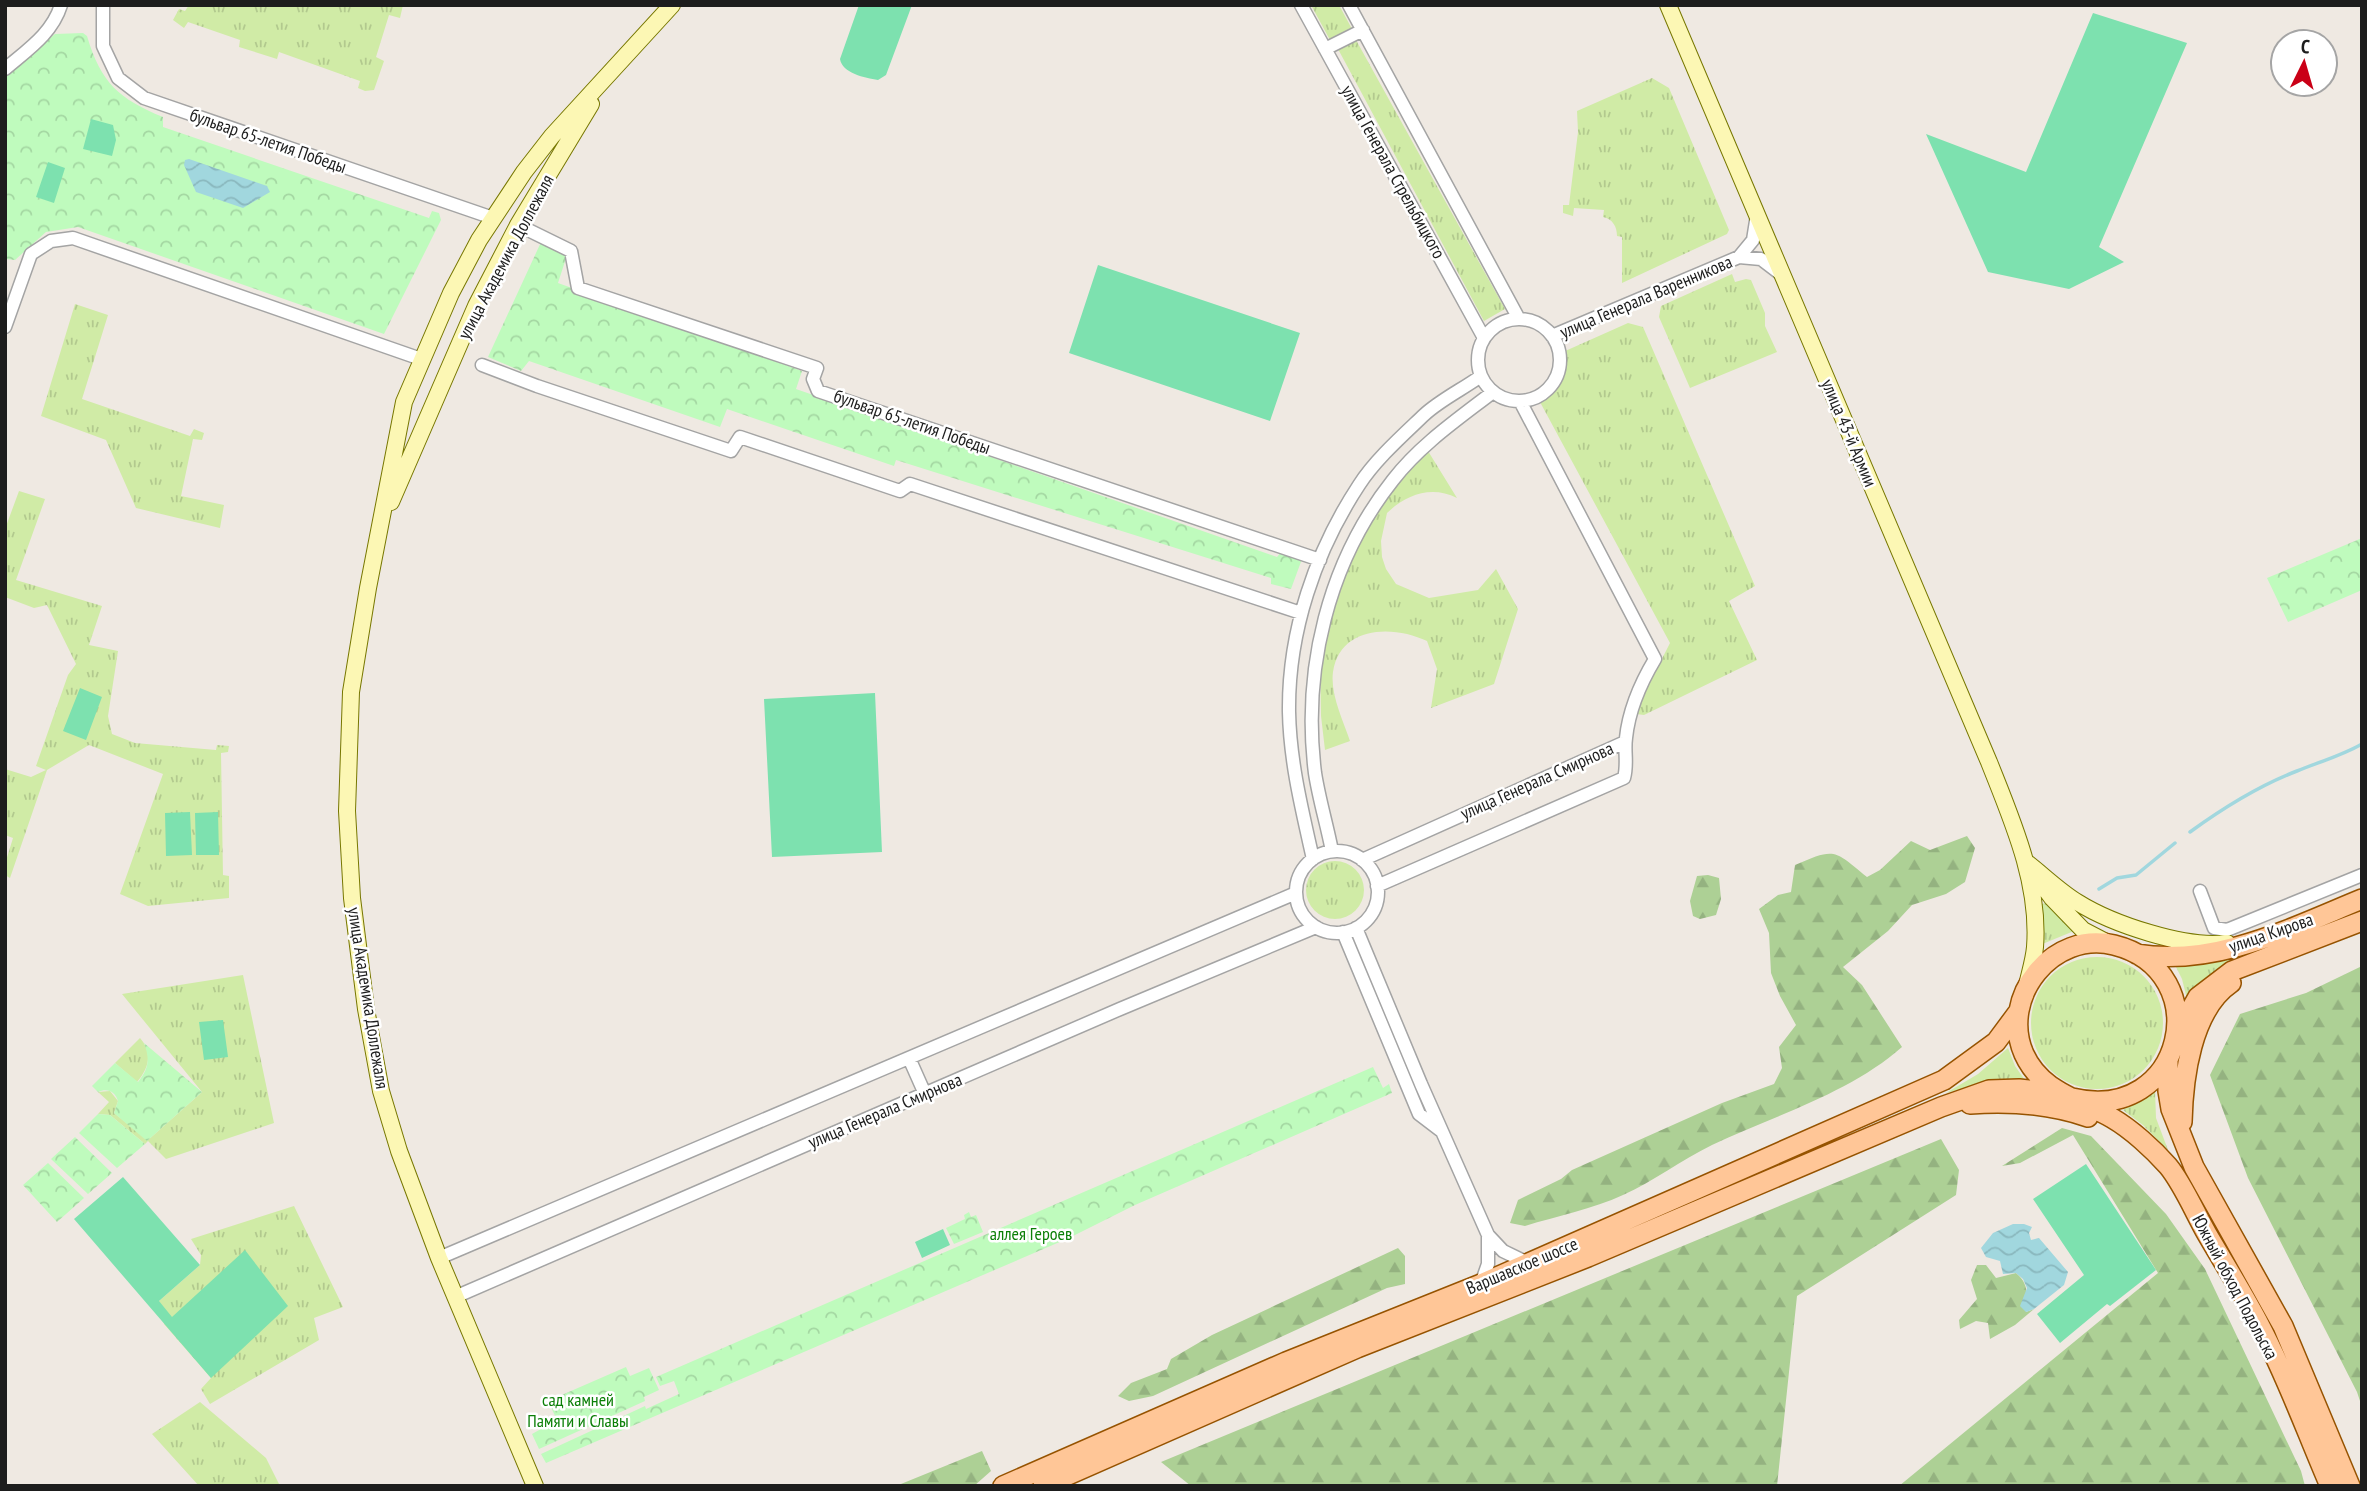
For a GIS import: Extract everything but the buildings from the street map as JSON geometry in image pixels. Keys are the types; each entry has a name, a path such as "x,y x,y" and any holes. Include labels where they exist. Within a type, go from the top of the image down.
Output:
{"main road":[{"name":"улица Академика Доллежаля","path":"535,1486 454,1297 399,1151 382,1091 366,1009 352,898 347,811 348,727 355,662 404,402 421,359 451,293 492,218 524,172 552,135 672,5"},
{"name":"улица 43-й Армии","path":"1668,5 1989,762 2026,862 2035,947 2027,985"},
{"name":"улица Академика Доллежаля","path":"380,527 476,306 518,225 611,72"},
{"path":"524,172 537,172 544,183"},
{"path":"404,402 415,414 429,418"},
{"name":"улица 43-й Армии","path":"2026,862 2052,898 2083,930 2109,944"},
{"path":"2026,862 2077,902 2109,918 2194,943 2223,943 2328,913"},
{"name":"улица Кирова","path":"2136,954 2182,957 2248,944 2362,899"},
{"name":"улица Кирова","path":"2176,1035 2198,997 2232,971 2362,921"},
{"path":"2066,1096 2099,1102 2126,1097 2150,1083 2168,1061 2176,1035 2172,994 2157,970 2136,954 2109,944 2082,945 2056,955 2045,963 2027,985 2019,1011 2019,1039 2029,1064 2038,1076 2066,1096 2114,1119 2140,1139"},
{"path":"2182,1133 2185,1071 2193,1039 2207,1011 2226,986 2276,954"},
{"name":"Варшавское шоссе","path":"1003,1486 1286,1362 1528,1264 1944,1080 1996,1042 2019,1011"},
{"name":"Южный обход Подольска","path":"2168,1061 2171,1109 2194,1167 2283,1326 2350,1486"},
{"name":"Варшавское шоссе","path":"1043,1486 1357,1348 1588,1257 1941,1107 1989,1090 2019,1089 2066,1096"},
{"path":"1941,1107 1985,1103 2028,1104 2068,1110 2140,1139"},
{"name":"Южный обход Подольска","path":"2140,1139 2169,1167 2261,1327 2330,1486"}],"street":[{"path":"5,69 43,37 61,5"},
{"name":"улица Генерала Стрельбицкого","path":"1301,5 1484,338"},
{"path":"1349,5 1519,320"},
{"name":"бульвар 65-летия Победы","path":"102,7 103,46 118,78 144,98 492,218"},
{"path":"1325,49 1363,30"},
{"name":"улица Генерала Варенникова","path":"1552,336 1740,257 1753,240 1757,215"},
{"name":"бульвар 65-летия Победы","path":"518,225 571,251 578,288 817,368 813,379 818,391 1320,560"},
{"path":"5,327 31,254 51,242 73,239 421,359"},
{"name":"улица Генерала Варенникова","path":"1740,257 1761,260 1782,275"},
{"path":"1519,320 1532,321 1552,336 1558,347 1560,360 1558,372 1544,393 1532,399 1510,400 1493,392 1481,376 1479,350 1484,338 1499,325 1519,320"},
{"path":"482,365 731,451 740,437 901,491 910,484 1301,613"},
{"path":"1313,859 1293,768 1289,710 1301,613 1320,560 1360,483 1426,413 1481,376"},
{"path":"1332,851 1315,773 1313,718 1315,662 1334,587 1362,527 1392,480 1436,436 1493,392"},
{"path":"1520,401 1655,659 1634,698 1625,742"},
{"path":"1340,518 1362,527"},
{"path":"1294,659 1315,662"},
{"name":"улица Генерала Смирнова","path":"1362,860 1625,742 1627,768 1624,778 1377,886"},
{"path":"1332,851 1343,851 1362,860 1371,870 1378,896 1374,909 1366,920 1349,930 1329,932 1316,927 1306,918 1296,893 1300,874 1313,859 1332,851"},
{"path":"2200,891 2214,928 2227,930 2362,875"},
{"path":"439,1258 1296,893"},
{"name":"улица Генерала Смирнова","path":"454,1297 1316,927"},
{"path":"1349,930 1415,1086 1442,1132 1488,1236 1503,1251 1528,1264"},
{"path":"909,1059 925,1094"},
{"path":"1481,1284 1488,1264 1488,1236"}],"green space":[{"path":"189,5 403,5 400,18 389,15 376,57 384,61 374,90 365,91 358,88 360,81 279,52 277,59 239,47 240,40 188,22 184,28 173,20 179,9 185,11"},
{"path":"859,5 912,5 886,75 878,80 849,71 840,59"},
{"path":"1311,5 1339,5 1352,29 1330,40"},
{"path":"2093,13 2187,43 2099,247 2124,262 2069,289 1988,272 1926,134 2026,172"},
{"path":"83,33 87,36 106,78 123,96 163,117 163,127 429,218 432,211 439,213 441,220 384,334 78,227 46,232 15,260 5,259 5,75 55,34"},
{"path":"1356,40 1505,309 1484,321 1338,49"},
{"path":"1652,78 1669,88 1729,230 1727,234 1622,283 1622,237 1617,236 1612,222 1603,217 1604,210 1574,208 1573,216 1563,213 1563,205 1569,205 1578,132 1577,111"},
{"path":"91,119 113,125 116,140 112,156 83,149"},
{"path":"48,162 65,168 54,203 36,197"},
{"path":"542,240 569,249 558,283 802,371 796,389 1277,557 1281,552 1302,559 1291,589 1271,584 1271,578 896,460 894,466 727,409 720,427 529,361 521,371 488,357"},
{"path":"1098,265 1300,333 1270,421 1069,353"},
{"path":"1732,274 1735,282 1751,280 1765,313 1765,326 1777,352 1690,388 1659,317 1661,306"},
{"path":"75,304 108,315 82,399 190,436 194,429 204,433 202,440 193,439 181,496 224,505 220,528 136,508 106,440 41,416"},
{"path":"1628,323 1643,327 1755,586 1729,601 1757,660 1644,715 1636,714 1636,710 1670,643 1540,402 1562,374 1563,352"},
{"path":"1428,451 1457,498 1428,492 1411,497 1394,507 1387,513 1381,541 1382,557 1396,584 1429,598 1478,590 1496,569 1518,609 1494,684 1431,708 1437,669 1427,641 1399,632 1385,631 1357,637 1346,645 1333,672 1335,698 1350,741 1325,750 1321,716 1320,657 1340,584 1367,526 1390,491"},
{"path":"19,491 45,499 16,580 102,606 89,645 118,651 108,716 112,734 135,743 216,750 217,745 229,746 228,752 221,753 223,875 229,876 229,898 148,906 120,894 163,774 89,745 47,770 10,878 5,875 5,864 13,838 5,835 5,769 31,777 46,770 36,766 68,675 76,664 47,605 34,608 5,597 5,529"},
{"path":"2362,538 2362,590 2288,622 2267,578"},
{"path":"80,688 102,697 86,740 63,731"},
{"path":"875,693 882,852 772,857 764,699"},
{"path":"190,812 192,855 166,856 165,813"},
{"path":"218,812 219,855 196,855 195,813"},
{"path":"1967,836 1975,848 1965,882 1946,894 1912,905 1888,931 1843,967 1862,985 1902,1047 1859,1078 1835,1091 1712,1145 1623,1195 1525,1226 1510,1223 1518,1200 1561,1179 1572,1170 1722,1103 1774,1084 1782,1068 1779,1047 1796,1025 1771,973 1769,933 1759,909 1778,895 1791,892 1795,865 1819,855 1834,854 1848,861 1867,877 1880,870 1911,841 1930,850"},
{"path":"1329,861 1341,861 1356,869 1364,884 1364,896 1356,911 1341,919 1329,919 1314,911 1306,896 1306,884 1314,869"},
{"path":"1697,876 1719,878 1721,899 1716,915 1700,919 1693,916 1690,901"},
{"path":"2045,903 2074,931 2040,945 2039,905"},
{"path":"2237,956 2212,973 2187,999 2182,979 2172,959"},
{"path":"2097,957 2122,962 2144,976 2158,998 2163,1023 2158,1048 2144,1070 2122,1084 2097,1089 2072,1084 2050,1070 2036,1048 2031,1023 2036,998 2050,976 2072,962"},
{"path":"2362,966 2362,1407 2357,1392 2248,1178 2210,1075 2240,1014 2306,993"},
{"path":"243,975 274,1123 166,1159 148,1141 145,1144 110,1115 98,1114 109,1102 98,1092 110,1091 118,1101 114,1113 148,1140 202,1092 122,994"},
{"path":"223,1020 228,1057 204,1060 199,1022"},
{"path":"140,1038 147,1049 148,1060 137,1082 115,1063"},
{"path":"144,1043 202,1092 147,1141 114,1113 118,1101 113,1093 107,1090 98,1092 92,1086 115,1063 138,1082 147,1063"},
{"path":"2008,1048 2015,1066 2027,1083 1979,1084 1946,1093 1978,1074"},
{"name":"аллея Героев","path":"1373,1067 1383,1088 1389,1084 1392,1093 1135,1205 1069,1238 546,1463 541,1454 645,1406 646,1409 679,1394 674,1381 660,1386 656,1377"},
{"path":"2155,1089 2156,1118 2168,1150 2123,1110"},
{"path":"98,1114 110,1115 145,1144 117,1168 79,1133"},
{"path":"2062,1128 2091,1136 2166,1214 2205,1269 2301,1471 2305,1486 1899,1486 2158,1273 2073,1135 2020,1163 2002,1166"},
{"path":"75,1137 112,1173 88,1194 51,1159"},
{"path":"1941,1139 1959,1170 1956,1195 1797,1296 1777,1486 1191,1486 1161,1462"},
{"path":"48,1163 84,1198 57,1222 23,1185"},
{"path":"2086,1164 2156,1270 2110,1306 2107,1304 2060,1343 2037,1314 2084,1275 2033,1199"},
{"path":"123,1177 200,1265 159,1301 172,1317 245,1250 288,1306 211,1378 74,1219"},
{"path":"294,1206 343,1307 314,1318 319,1340 210,1404 201,1389 211,1378 164,1324 159,1301 200,1265 201,1255 191,1239"},
{"path":"969,1212 971,1217 976,1215 983,1232 954,1244 946,1228 965,1219 964,1215"},
{"path":"943,1229 950,1245 922,1258 915,1242"},
{"path":"1398,1248 1405,1256 1405,1284 1387,1288 1153,1396 1129,1401 1118,1396 1131,1383 1167,1369 1171,1359 1212,1335"},
{"path":"1977,1265 1986,1265 1996,1278 2016,1273 2024,1282 2026,1312 2034,1309 2015,1325 1990,1339 1988,1323 1976,1321 1960,1329 1959,1320 1977,1299 1971,1280"},
{"name":"сад камней Памяти и Славы","path":"626,1367 630,1376 649,1368 659,1390 644,1397 645,1401 539,1449 532,1434 557,1420 548,1401"},
{"path":"200,1402 266,1458 280,1486 199,1486 152,1434"},
{"path":"982,1451 991,1471 974,1486 896,1486"}],"water":[{"path":"189,159 267,186 270,192 243,208 196,192 184,165 185,160"},
{"path":"2013,1224 2032,1227 2029,1233 2031,1240 2039,1238 2068,1272 2064,1285 2034,1309 2026,1312 2020,1306 2027,1288 2023,1279 2016,1273 2003,1274 2000,1261 1986,1257 1981,1248 1993,1233"}],"waterway":[{"path":"2190,832 2268,783 2362,744"},
{"path":"2099,889 2117,878 2136,875 2175,843"}]}
